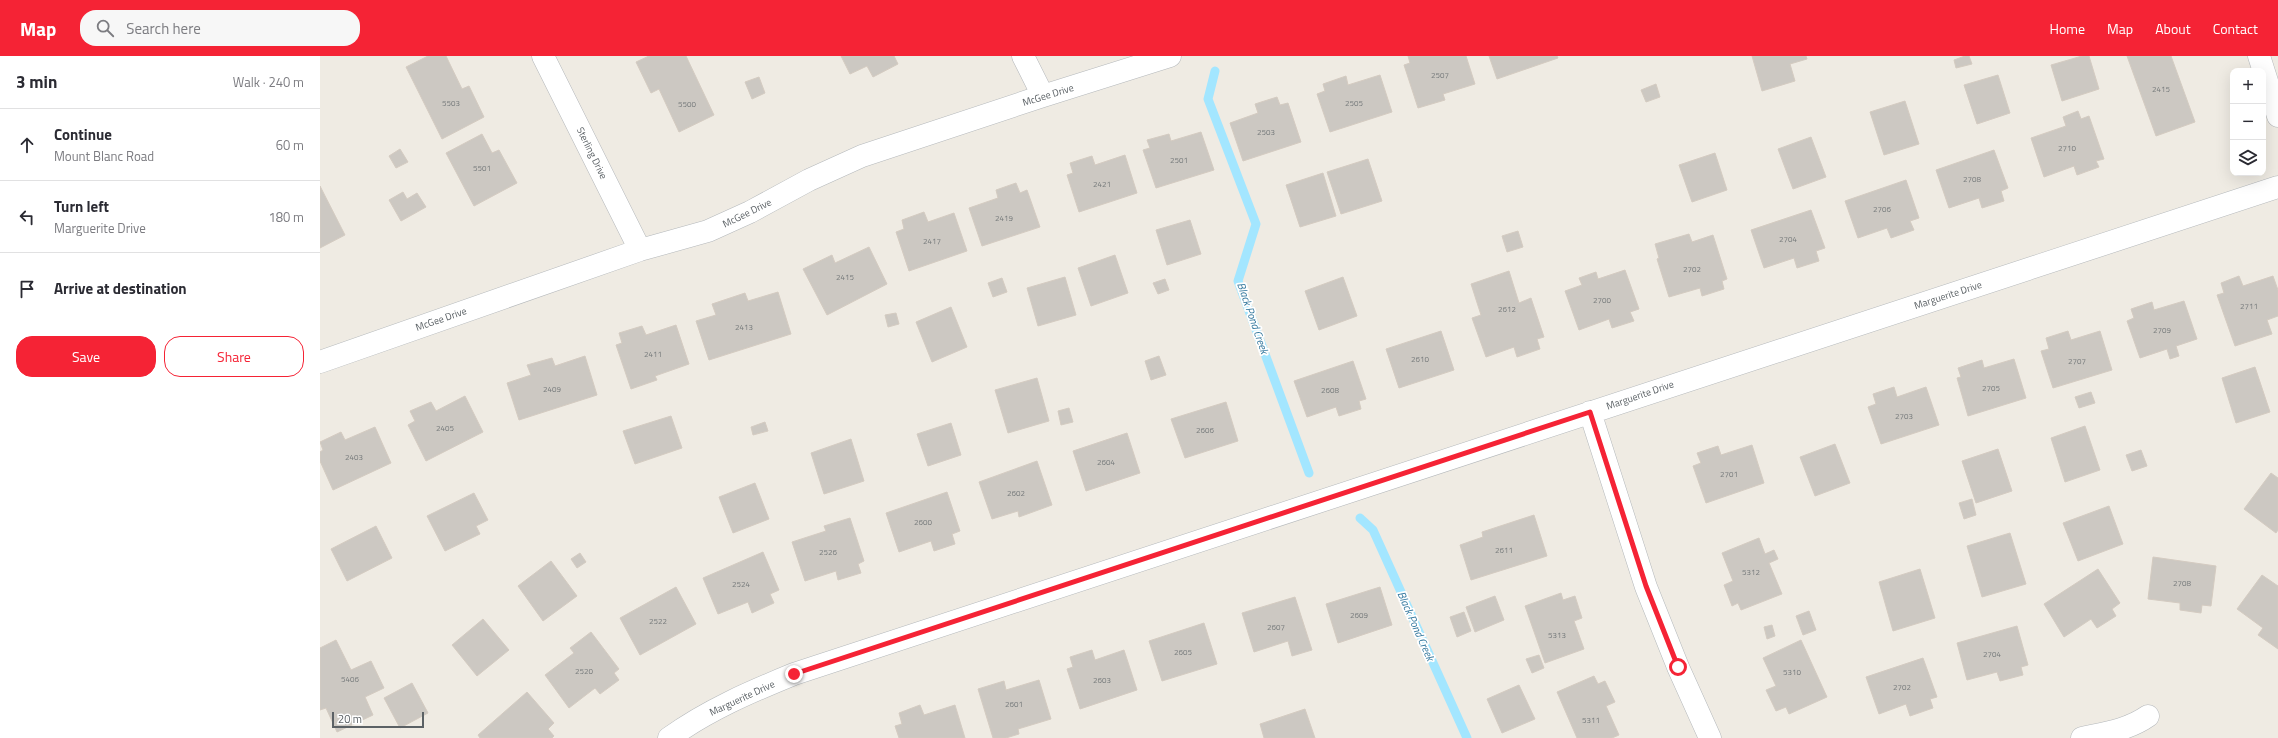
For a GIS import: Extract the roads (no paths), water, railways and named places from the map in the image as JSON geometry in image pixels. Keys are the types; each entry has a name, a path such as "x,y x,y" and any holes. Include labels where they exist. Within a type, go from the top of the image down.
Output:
{"street":[{"name":"Sterling Drive","path":"543,56 640,250"},
{"path":"1024,56 1043,96"},
{"name":"McGee Drive","path":"320,362 640,250 708,231 750,212 810,180 862,156 1170,56"},
{"path":"2259,56 2278,116"},
{"name":"Marguerite Drive","path":"669,738 691,722 731,701 794,674 2278,187"},
{"path":"1590,412 1646,586 1678,667 1710,738"},
{"path":"2082,738 2122,729 2137,724 2148,716"}],"waterway":[{"name":"Black Pond Creek","path":"1215,71 1208,99 1256,224 1238,281 1309,473"},
{"name":"Black Pond Creek","path":"1360,518 1373,530 1467,738"}]}
